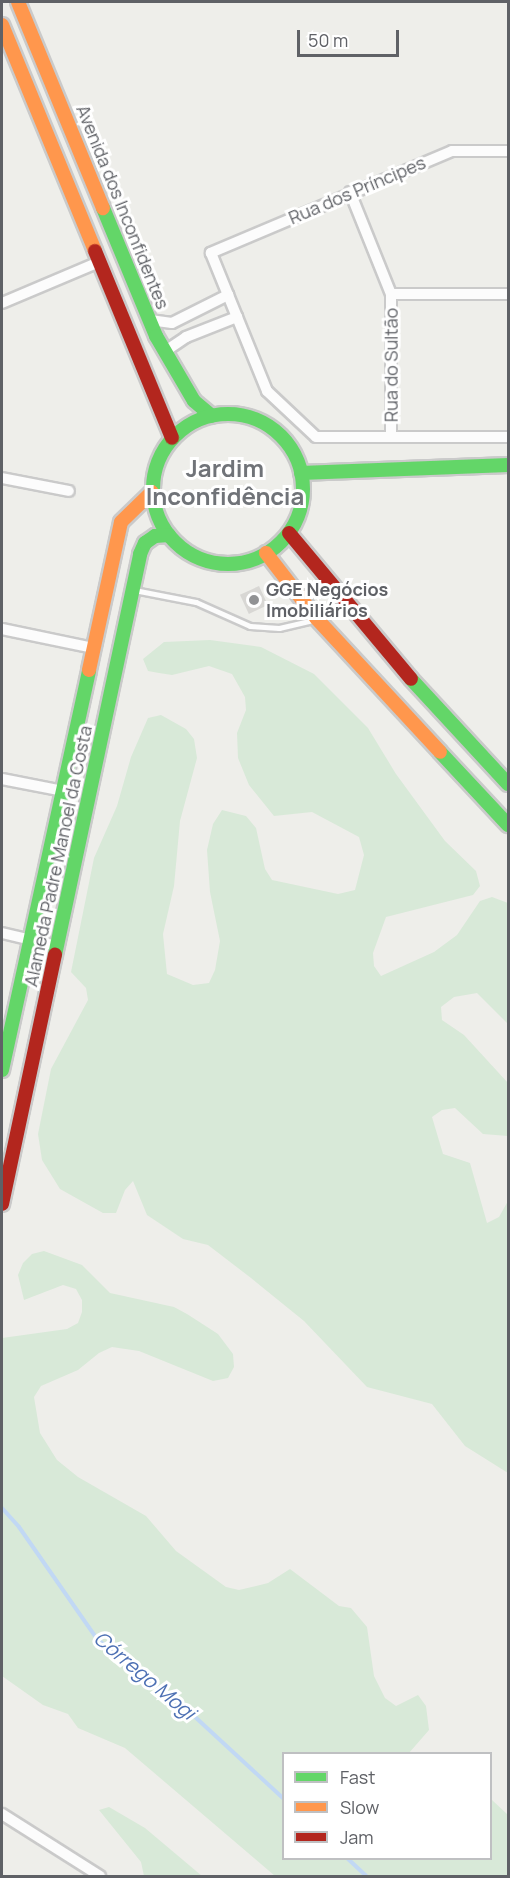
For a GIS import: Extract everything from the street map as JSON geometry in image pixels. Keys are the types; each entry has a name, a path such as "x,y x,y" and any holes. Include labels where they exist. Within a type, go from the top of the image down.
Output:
{"main road":[{"name":"Avenida dos Inconfidentes","path":"18,2 164,352 194,401 212,416"},
{"path":"2,25 172,438"},
{"path":"99,262 122,253"},
{"path":"236,415 259,421 278,433 293,452 301,473 298,514 289,533 267,553 248,561 208,561 189,554 169,535 155,510 152,492 160,454 172,438 190,424 212,416 236,415"},
{"path":"301,473 508,465"},
{"name":"Alameda Padre Manoel da Costa","path":"2,1070 121,522 152,492"},
{"path":"289,533 382,648 508,784"},
{"name":"Alameda Padre Manoel da Costa","path":"2,1204 144,543 155,536 169,535"},
{"path":"267,553 317,619 508,825"}],"street":[{"name":"Rua dos Príncipes","path":"228,295 211,253 350,192 452,151 508,151"},
{"name":"Rua do Sultão","path":"350,192 391,294 392,437"},
{"path":"2,303 99,262"},
{"path":"391,294 508,294"},
{"path":"150,320 172,323 228,295 267,391 316,437 508,437"},
{"path":"164,352 186,337 237,317"},
{"path":"2,478 69,491"},
{"path":"2,629 94,648"},
{"path":"2,779 63,791"},
{"path":"2,933 57,946"},
{"path":"2,1814 100,1876"}],"lane":[{"path":"133,590 196,602 250,626 279,628 317,619"}],"green space":[{"path":"210,640 261,647 314,674 368,728 396,774 445,841 476,871 480,886 473,895 386,917 373,953 374,966 381,976 434,952 457,935 480,901 492,897 508,903 508,1024 477,993 454,997 441,1007 442,1020 464,1035 508,1083 508,1136 483,1134 455,1108 442,1110 432,1117 443,1154 470,1163 487,1223 499,1217 508,1201 508,1473 465,1446 432,1404 367,1387 304,1321 251,1278 208,1245 183,1239 147,1215 133,1181 125,1190 116,1213 103,1213 60,1189 42,1160 38,1134 51,1069 88,1000 86,988 71,972 94,858 117,806 131,757 148,718 161,715 186,729 194,739 197,758 180,821 174,886 163,934 167,974 193,985 209,983 215,970 220,941 210,892 207,850 213,824 222,810 246,816 256,828 265,869 272,880 338,894 355,890 364,855 359,837 312,812 274,816 249,785 238,758 237,733 246,710 245,697 232,674 209,666 172,675 159,673 148,671 143,659 164,642"},
{"path":"44,1251 82,1265 110,1293 174,1307 218,1334 233,1354 234,1367 228,1378 213,1381 139,1351 112,1347 99,1353 78,1370 41,1386 34,1397 40,1433 57,1460 78,1477 146,1516 176,1551 226,1587 239,1590 268,1583 290,1569 339,1606 351,1608 367,1627 374,1676 385,1698 396,1706 418,1695 426,1706 429,1730 410,1752 282,1752 282,1860 492,1860 492,1800 508,1815 508,1876 275,1876 125,1748 78,1728 68,1714 43,1705 2,1676 2,1338 67,1329 78,1323 82,1312 82,1300 76,1289 63,1285 24,1300 18,1275 23,1263 32,1254"},
{"path":"109,1807 145,1828 202,1876 144,1876 141,1862 99,1810"}],"building":[{"name":"GGE Negócios Imobiliários","path":"259,586 268,605 249,614 240,595"}],"waterway":[{"name":"Córrego Mogi","path":"2,1508 19,1527 97,1639 194,1716 282,1797"},
{"name":"Córrego Mogi","path":"349,1860 366,1876"}],"traffic: fast":[{"path":"103,208 156,336 194,401 212,416"},
{"path":"228,414 257,420 281,436 297,460 303,489 297,518 281,542 257,558 228,564 199,558 175,542 159,518 153,489 159,460 175,436 199,420 228,414"},
{"path":"301,473 508,465"},
{"path":"55,955 140,554 145,543 155,536 169,535"},
{"path":"2,1070 89,670"},
{"path":"411,679 508,784"},
{"path":"440,752 508,825"}],"traffic: slow":[{"path":"18,2 103,208"},
{"path":"2,25 95,251"},
{"path":"89,670 121,522 152,492"},
{"path":"266,553 317,619 440,752"}],"traffic: jam":[{"path":"95,251 172,438"},
{"path":"289,533 411,679"},
{"path":"2,1204 55,955"}],"place":[{"name":"GGE Negócios Imobiliários","path":"254,600"}],"district":[{"name":"Jardim Inconfidência","path":"225,482"}]}
